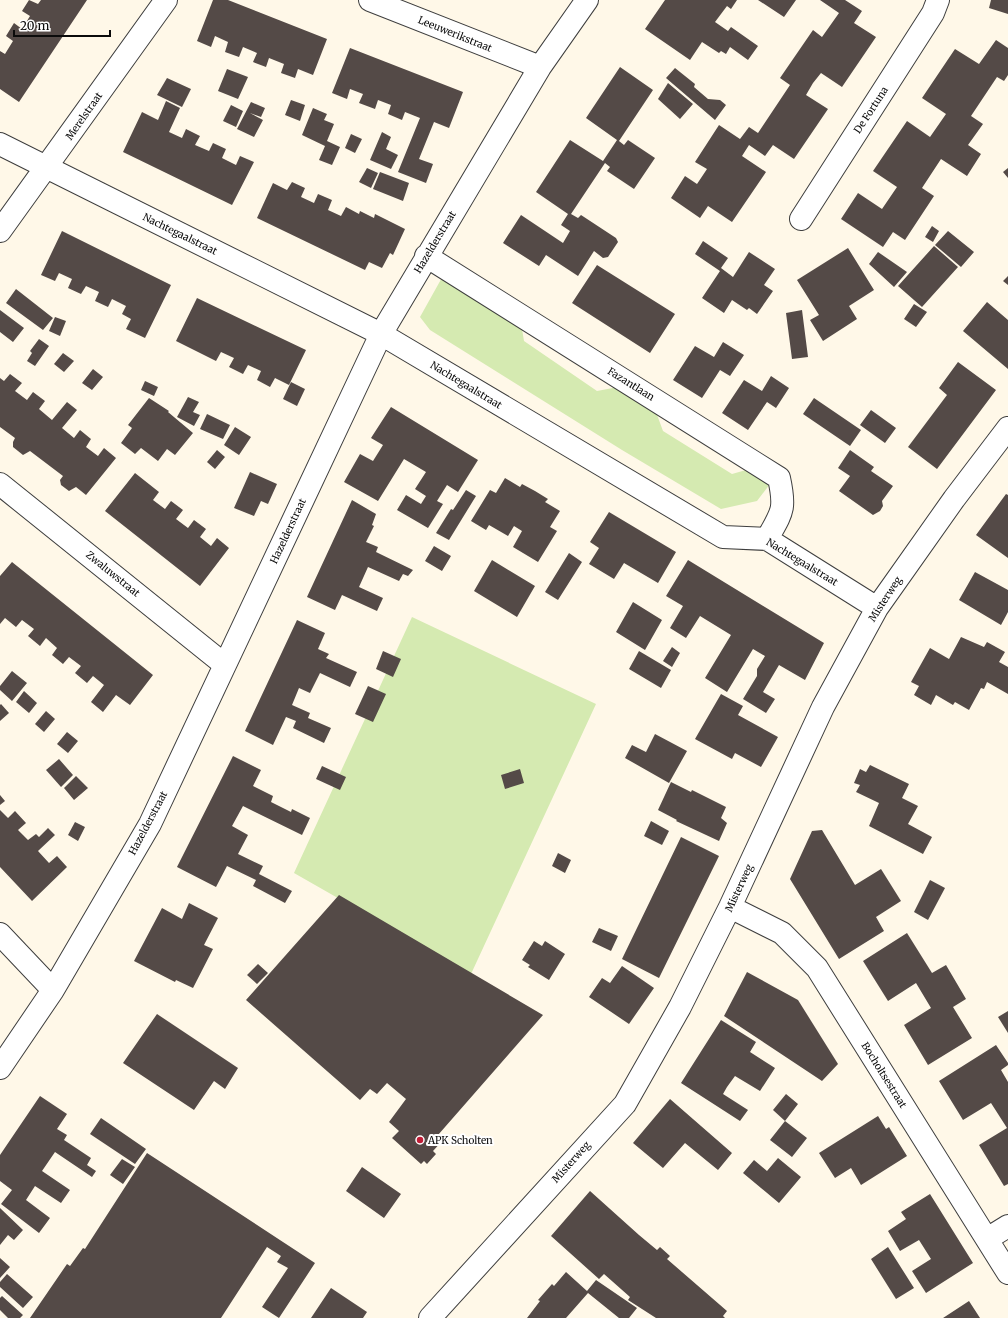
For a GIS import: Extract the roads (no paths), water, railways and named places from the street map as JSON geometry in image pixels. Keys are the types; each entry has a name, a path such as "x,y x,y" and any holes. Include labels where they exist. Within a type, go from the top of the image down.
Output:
{"street":[{"name":"Merelstraat","path":"0,231 166,0"},
{"name":"Leeuwerikstraat","path":"370,0 540,67"},
{"name":"Hazelderstraat","path":"0,1068 53,990 150,824 381,334 426,256 540,67 588,0"},
{"name":"De Fortuna","path":"801,219 933,12 938,0"},
{"name":"Nachtegaalstraat","path":"0,144 381,334 723,537 767,539 877,608"},
{"name":"Fazantlaan","path":"426,256 779,478 782,495 782,512 767,539"},
{"name":"Misterweg","path":"430,1318 625,1104 680,1007 730,907 823,707 877,608 954,499 1008,428"},
{"name":"Zwaluwstraat","path":"0,484 226,664"},
{"name":"Bocholtsestraat","path":"730,907 782,933 816,968 1008,1273"},
{"path":"0,934 53,990"},
{"path":"987,1239 1008,1226"}],"place":[{"name":"APK Scholten","path":"420,1140"}]}
